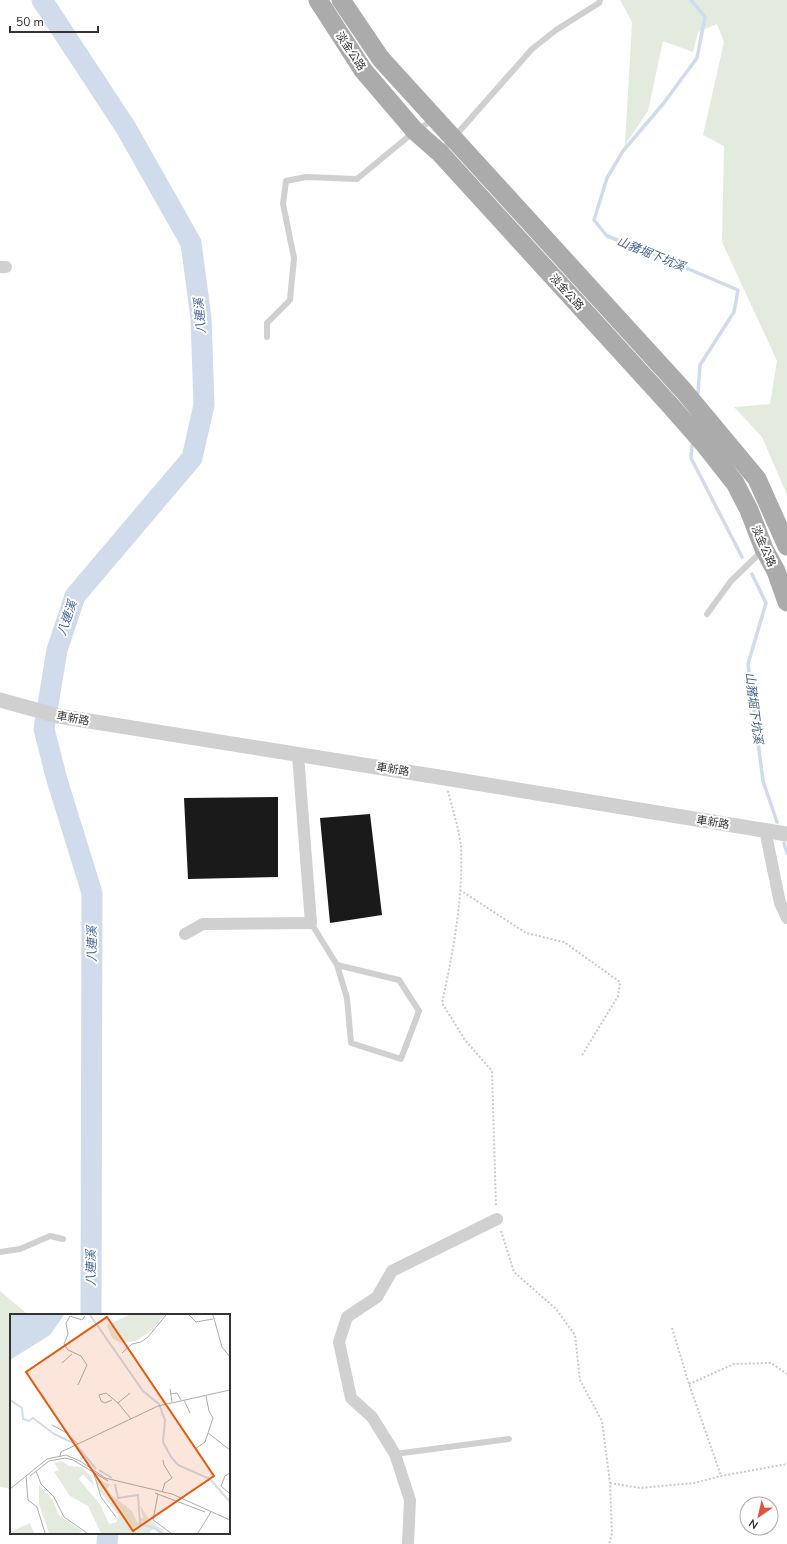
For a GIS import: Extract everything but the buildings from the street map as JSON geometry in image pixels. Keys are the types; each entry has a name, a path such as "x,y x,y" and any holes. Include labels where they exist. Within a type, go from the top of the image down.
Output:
{"main road":[{"name":"淡金公路","path":"318,0 363,70 415,131 440,153 705,445 735,483 749,510 764,549 776,571 787,602"},
{"name":"淡金公路","path":"341,0 381,59 683,390 730,445 757,479 787,546"}],"street":[{"name":"車新路","path":"0,700 58,716 785,833"},
{"path":"185,934 203,924 311,923 298,755"},
{"path":"765,830 780,904 787,918"},
{"path":"408,1544 410,1500 395,1454 372,1417 351,1398 339,1342 347,1317 377,1297 392,1271 496,1219"}],"lane":[{"path":"440,153 532,49 556,30 600,0"},
{"path":"267,337 267,323 290,300 294,258 283,204 286,181 306,177 357,179 415,131 435,119"},
{"path":"707,614 731,581 764,549"},
{"path":"311,923 337,965 347,998 351,1043 401,1059 419,1011 399,980 337,965"},
{"path":"0,1252 20,1249 50,1236 63,1239"},
{"path":"395,1454 509,1439"}],"path":[{"path":"445,778 461,847 460,890 453,953 442,1003 465,1040 492,1071 496,1219 514,1272 556,1309 575,1335 580,1380 602,1421 610,1483 612,1533 609,1544"},
{"path":"460,890 526,933 564,942 620,982 618,996 581,1057"},
{"path":"672,1328 689,1384 721,1476"},
{"path":"689,1384 734,1364 771,1363 787,1374"},
{"path":"610,1483 640,1488 694,1483 721,1476 787,1464"}],"shaded area":[{"path":"620,0 787,0 787,495 762,437 734,407 770,404 777,361 722,242 724,146 703,135 724,42 717,24 698,32 693,52 663,41 648,111 625,145 632,22"},
{"path":"0,1291 24,1311 26,1314 10,1314 10,1489 0,1487"}],"waterway":[{"name":"八連溪","path":"42,0 126,128 191,243 201,318 204,405 192,458 75,596 57,650 44,729 57,780 92,893 91,1314"},
{"name":"山豬堀下坑溪","path":"691,0 705,17 697,58 663,104 623,151 607,178 594,220 607,236 738,290 734,312 700,365 698,393"},
{"name":"山豬堀下坑溪","path":"692,445 691,458 742,557"},
{"name":"山豬堀下坑溪","path":"752,574 766,603 748,664 763,781 777,822"},
{"name":"山豬堀下坑溪","path":"784,843 787,853"},
{"name":"八連溪","path":"107,1544 108,1534"}]}
